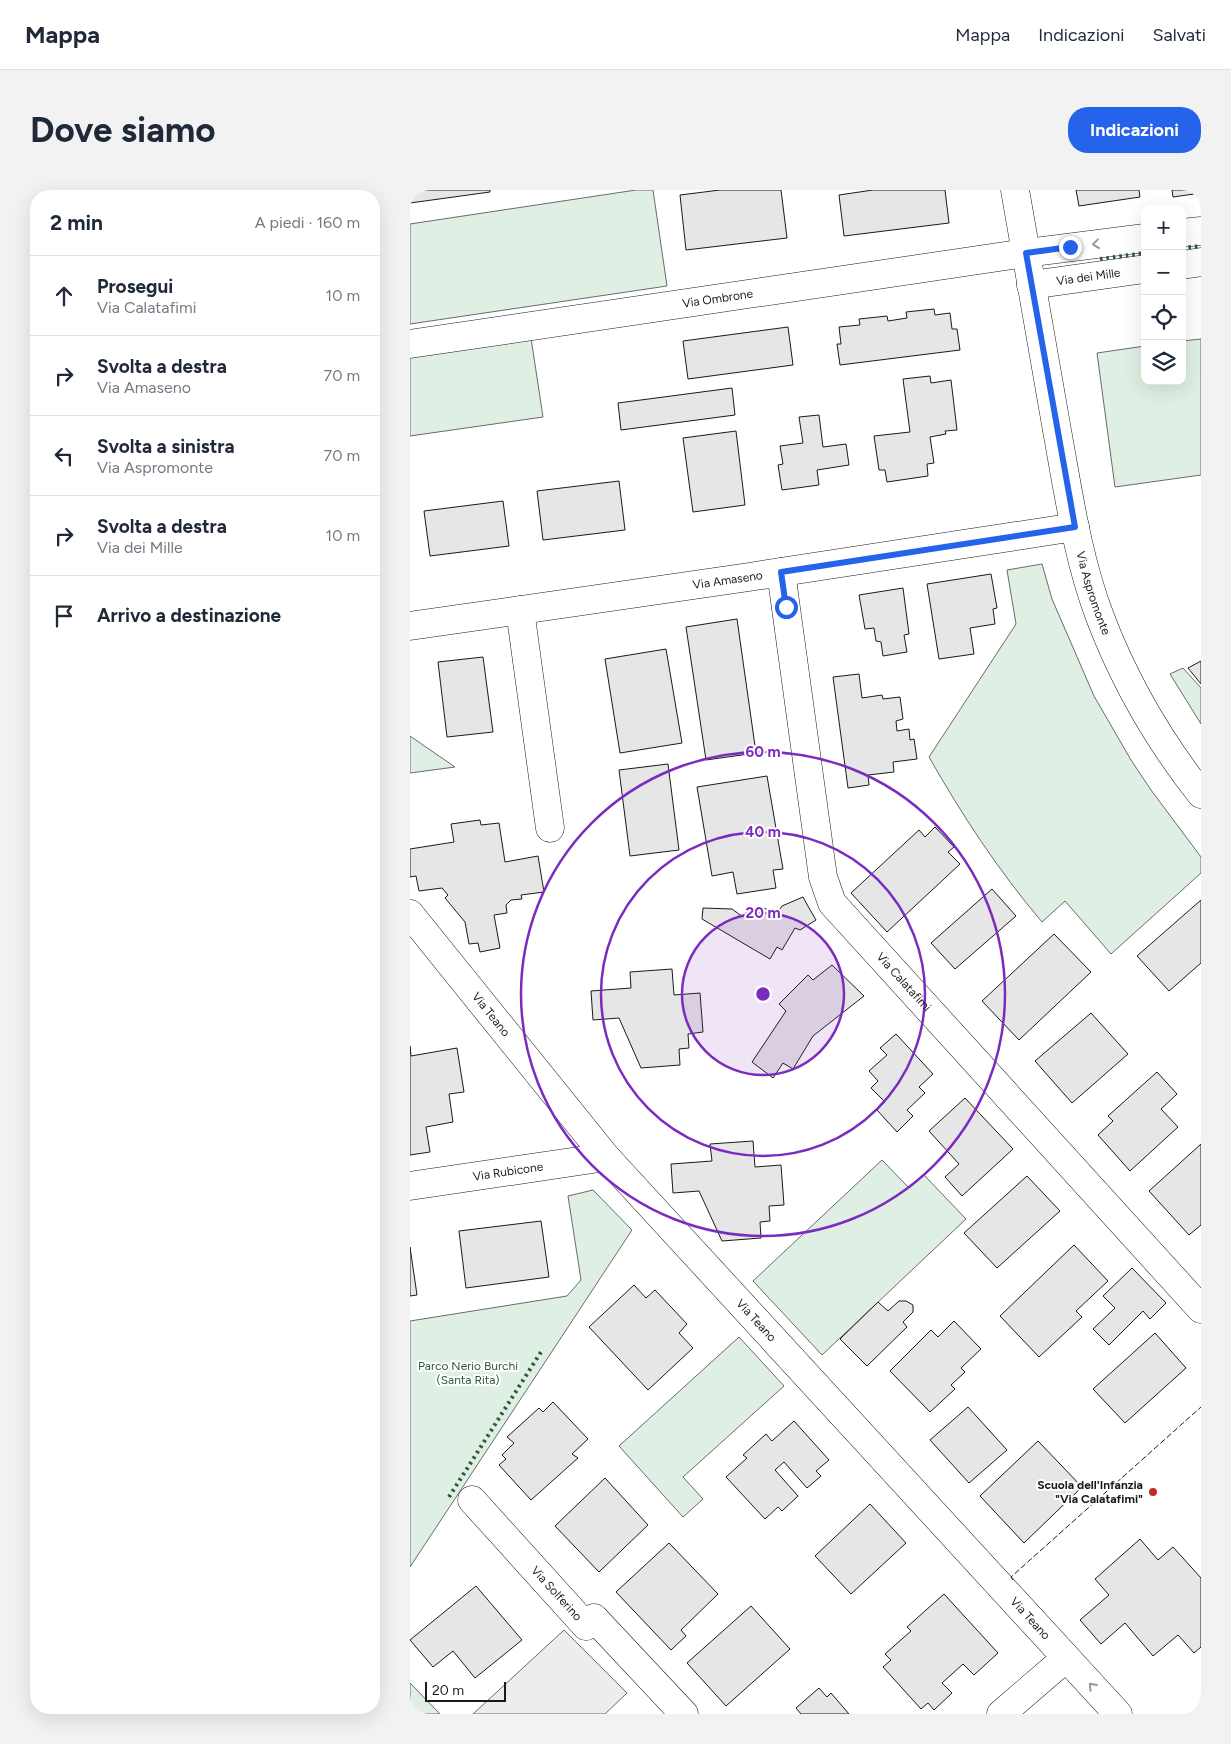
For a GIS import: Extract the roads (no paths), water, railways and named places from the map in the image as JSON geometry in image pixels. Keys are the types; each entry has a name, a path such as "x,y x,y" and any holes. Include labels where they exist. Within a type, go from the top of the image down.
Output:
{"street":[{"name":"Via Aspromonte","path":"1015,190 1075,527 1085,568 1100,616 1118,660 1162,737 1201,794"},
{"path":"1186,233 1201,231"},
{"path":"1026,253 1141,239"},
{"name":"Via Ombrone","path":"410,344 1026,253"},
{"path":"1186,264 1201,262"},
{"name":"Via dei Mille","path":"1031,285 1141,271"},
{"name":"Via Amaseno","path":"410,626 1075,527"},
{"name":"Via Calatafimi","path":"781,572 823,877 832,903 1201,1309"},
{"path":"520,610 550,828"},
{"name":"Via Teano","path":"410,914 606,1157 1118,1714"},
{"name":"Via Rubicone","path":"410,1186 606,1157"},
{"name":"Via Solferino","path":"472,1500 586,1626 594,1618 684,1714"},
{"path":"1001,1714 1066,1658"}],"place":[{"name":"Scuola dell'Infanzia \"Via Calatafimi\"","path":"1153,1492"}],"park label":[{"name":"Parco Nerio Burchi (Santa Rita)","path":"468,1373"}]}
